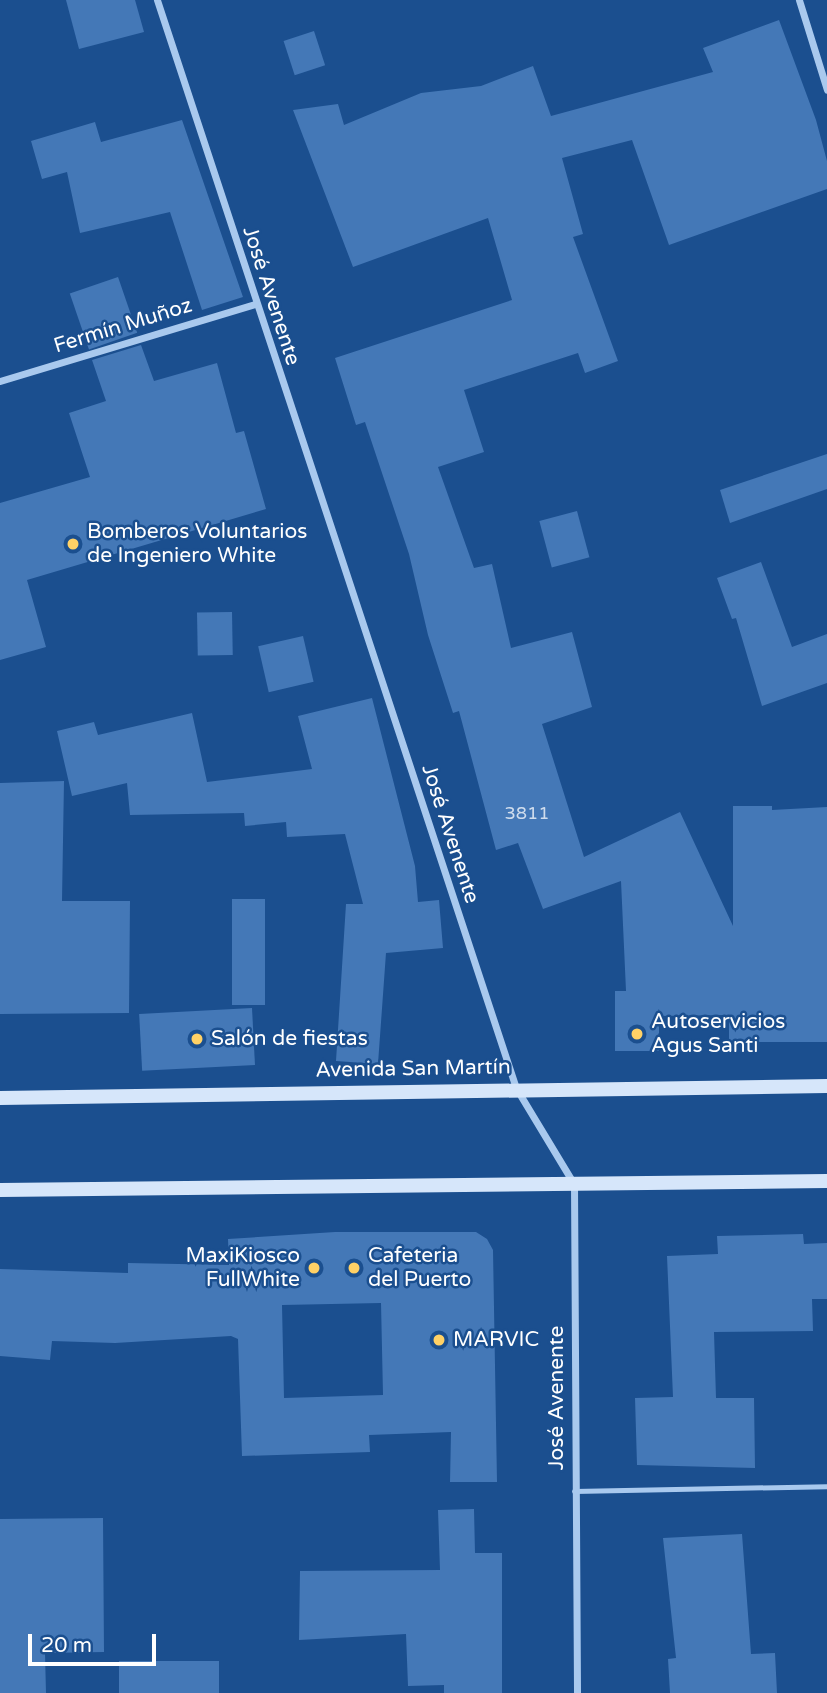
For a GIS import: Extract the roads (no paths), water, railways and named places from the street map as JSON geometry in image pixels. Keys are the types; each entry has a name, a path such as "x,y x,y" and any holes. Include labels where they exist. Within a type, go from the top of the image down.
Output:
{"main road":[{"name":"Avenida San Martín","path":"0,1098 516,1088 827,1086"},
{"path":"0,1190 827,1181"}],"street":[{"name":"José Avenente","path":"158,0 255,304 516,1088 574,1184 577,1693"},
{"path":"799,0 827,90"},
{"name":"Fermín Muñoz","path":"0,381 255,304"}],"lane":[{"path":"575,1490 827,1486"}],"place":[{"name":"Bomberos Voluntarios de Ingeniero White","path":"73,544"},
{"name":"Autoservicios Agus Santi","path":"637,1034"},
{"name":"Salón de fiestas","path":"197,1039"},
{"name":"MaxiKiosco FullWhite","path":"314,1268"},
{"name":"Cafeteria del Puerto","path":"354,1268"},
{"name":"MARVIC","path":"439,1340"}]}
